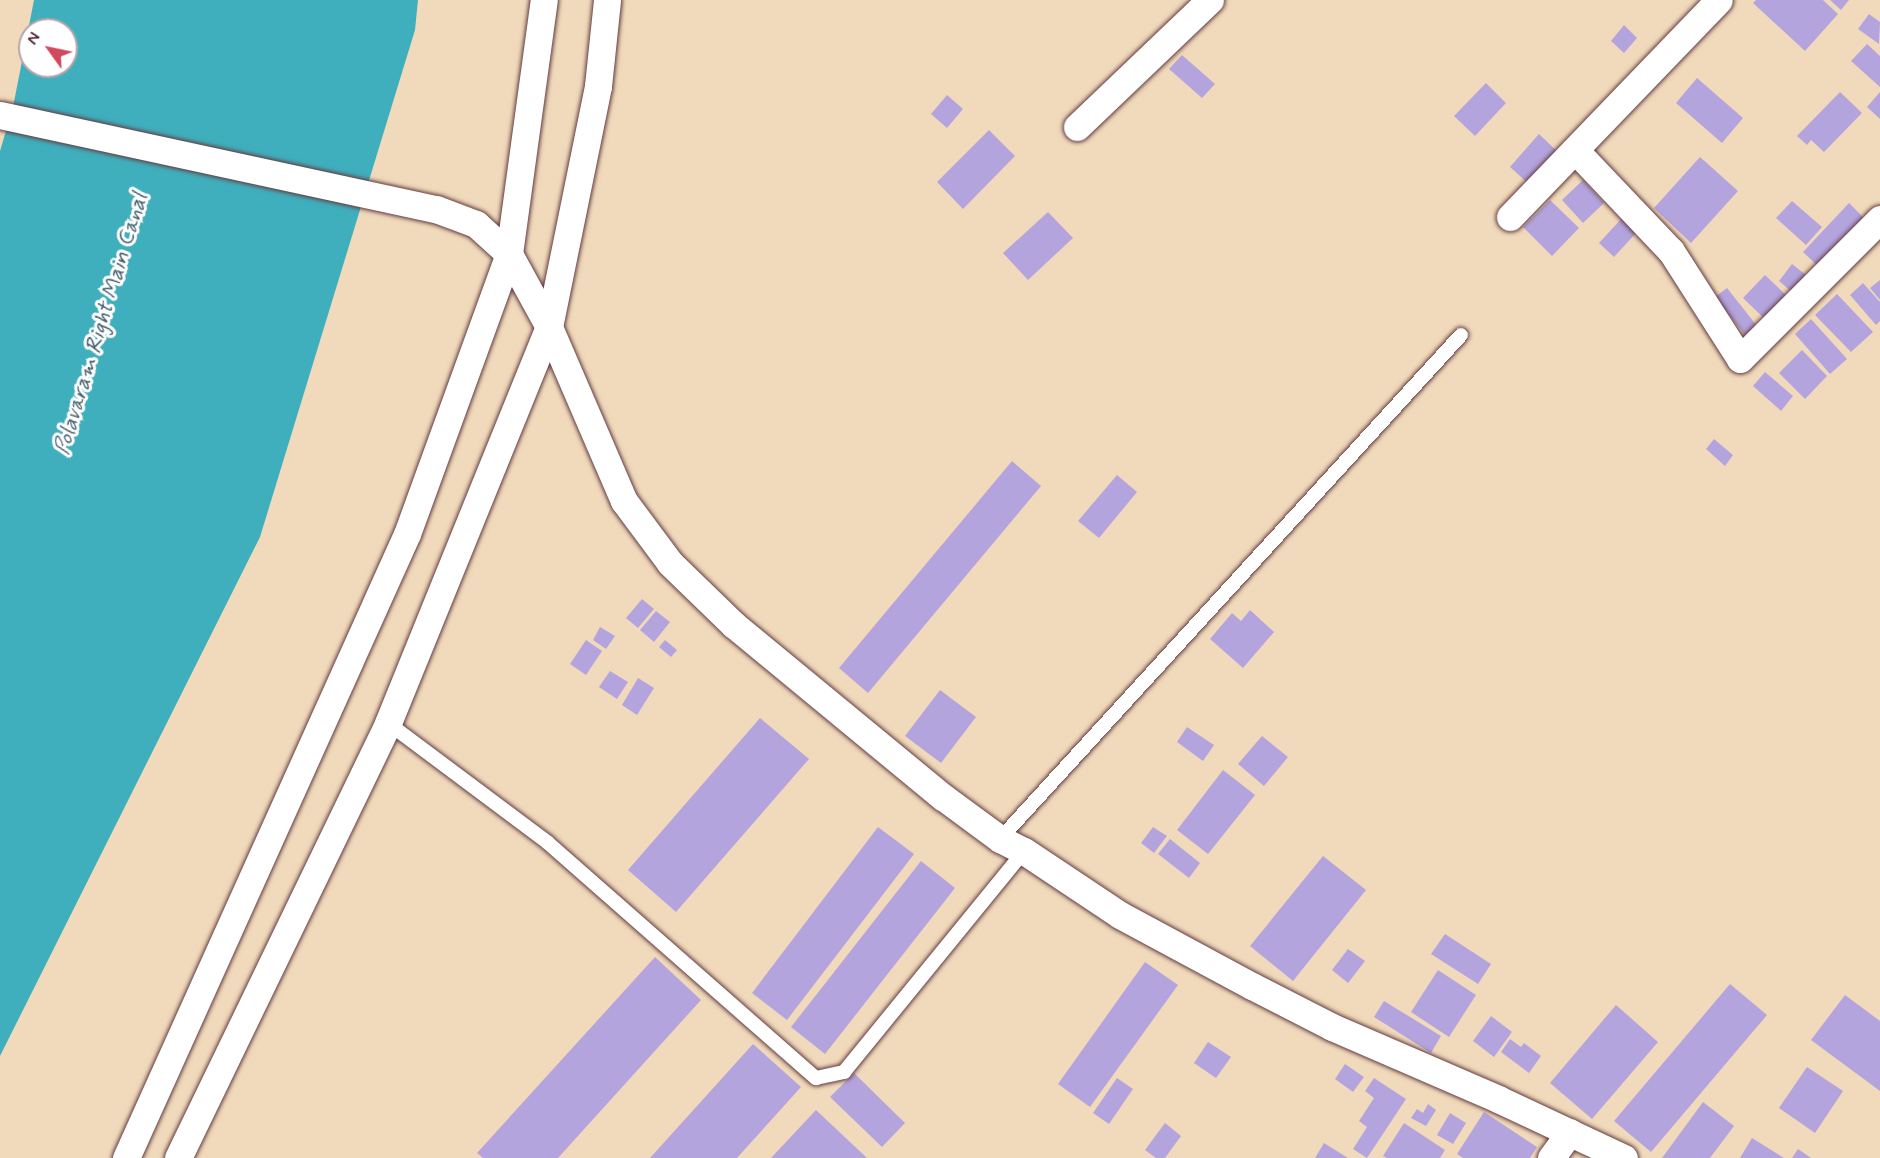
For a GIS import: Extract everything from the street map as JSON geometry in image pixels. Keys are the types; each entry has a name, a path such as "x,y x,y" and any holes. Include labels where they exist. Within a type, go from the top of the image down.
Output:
{"street":[{"path":"126,1158 407,534 509,254 544,0"},
{"path":"178,1158 388,723 549,327 598,86 608,0"},
{"path":"1077,127 1210,0"},
{"path":"1510,217 1719,0"},
{"path":"0,115 436,208 476,224 509,254 549,327 624,501 670,563 734,625 943,797 1000,839 1024,851 1120,915 1322,1022 1624,1158"},
{"path":"1575,150 1671,251 1740,358 1880,219"},
{"path":"1551,1158 1570,1132"}],"lane":[{"path":"1000,839 1461,335"},
{"path":"388,723 547,842 816,1078 844,1071 1024,851"}],"water":[{"name":"Polavaram Right Main Canal","path":"34,0 418,0 415,30 260,537 0,1056 0,151 19,78 78,78 78,18 30,18"}],"building":[{"path":"1756,0 1823,0 1838,14 1805,51 1753,3"},
{"path":"1830,0 1849,0 1841,10"},
{"path":"1869,14 1880,22 1879,44 1858,29"},
{"path":"1624,25 1637,38 1624,53 1611,41"},
{"path":"1867,44 1880,56 1880,87 1851,61"},
{"path":"1182,55 1215,84 1202,98 1169,69"},
{"path":"1697,78 1743,118 1722,143 1676,103"},
{"path":"1486,83 1506,103 1475,136 1454,116"},
{"path":"1840,92 1862,113 1824,152 1811,140 1807,145 1797,136"},
{"path":"1880,92 1880,119 1867,107"},
{"path":"947,95 963,109 947,128 931,114"},
{"path":"989,130 1015,156 963,209 937,182"},
{"path":"1539,134 1560,154 1531,186 1510,167"},
{"path":"1700,157 1738,191 1691,243 1654,208"},
{"path":"1583,180 1604,203 1583,223 1562,200"},
{"path":"1550,200 1579,228 1552,256 1523,227"},
{"path":"1792,201 1822,227 1806,245 1776,218"},
{"path":"1849,203 1866,220 1821,269 1803,252"},
{"path":"1048,212 1073,238 1028,280 1003,253"},
{"path":"1622,218 1637,232 1614,257 1599,243"},
{"path":"1792,264 1806,275 1792,292 1779,281"},
{"path":"1765,275 1788,297 1766,320 1743,298"},
{"path":"1880,280 1880,300 1870,288"},
{"path":"1863,283 1880,302 1880,321 1876,325 1850,295"},
{"path":"1727,288 1757,326 1745,335 1715,297"},
{"path":"1837,294 1873,332 1851,352 1815,315"},
{"path":"1811,319 1847,359 1830,374 1795,334"},
{"path":"1802,350 1827,376 1805,399 1779,373"},
{"path":"1765,372 1793,396 1781,411 1753,386"},
{"path":"1714,439 1733,455 1725,466 1706,449"},
{"path":"1012,461 1041,486 868,693 839,668"},
{"path":"1117,475 1137,492 1099,538 1078,521"},
{"path":"642,599 654,609 638,628 626,618"},
{"path":"1250,610 1274,632 1243,668 1210,639 1232,613 1241,621"},
{"path":"656,611 670,622 654,642 640,630"},
{"path":"600,627 615,636 606,649 593,640"},
{"path":"586,640 602,651 586,675 570,664"},
{"path":"665,640 677,650 671,657 659,647"},
{"path":"610,671 628,682 617,699 599,687"},
{"path":"638,678 654,688 637,715 622,705"},
{"path":"940,690 976,717 941,763 905,736"},
{"path":"760,718 809,759 676,912 628,870"},
{"path":"1187,727 1214,745 1203,761 1177,742"},
{"path":"1262,736 1288,757 1264,786 1238,764"},
{"path":"1223,770 1255,795 1208,854 1177,830"},
{"path":"878,827 914,854 787,1020 752,993"},
{"path":"1153,827 1167,836 1154,853 1141,843"},
{"path":"1170,839 1200,863 1189,878 1158,854"},
{"path":"1323,856 1366,890 1293,981 1250,946"},
{"path":"921,861 955,888 825,1054 791,1027"},
{"path":"1445,934 1491,964 1478,984 1431,954"},
{"path":"1348,949 1365,961 1348,983 1332,970"},
{"path":"655,957 701,1000 558,1158 483,1158 477,1153"},
{"path":"1145,962 1178,985 1090,1107 1058,1084"},
{"path":"1438,970 1476,995 1449,1037 1411,1012"},
{"path":"1730,984 1767,1015 1651,1152 1614,1121"},
{"path":"1845,995 1880,1021 1880,1091 1811,1040"},
{"path":"1384,1001 1441,1036 1431,1053 1374,1017"},
{"path":"1616,1005 1658,1042 1592,1119 1550,1083"},
{"path":"1491,1016 1512,1032 1494,1057 1473,1041"},
{"path":"1510,1039 1521,1047 1524,1043 1541,1056 1529,1073 1501,1052"},
{"path":"1208,1042 1231,1057 1216,1078 1194,1063"},
{"path":"753,1044 801,1087 737,1158 650,1158"},
{"path":"1345,1064 1364,1077 1353,1092 1335,1079"},
{"path":"1807,1067 1843,1091 1815,1133 1779,1108"},
{"path":"854,1073 905,1123 882,1147 830,1097"},
{"path":"1117,1078 1133,1089 1109,1124 1093,1113"},
{"path":"1374,1078 1406,1099 1367,1158 1353,1149 1367,1127 1359,1121 1374,1098 1365,1091"},
{"path":"1703,1102 1734,1126 1710,1158 1662,1158"},
{"path":"1428,1104 1436,1110 1426,1126 1411,1118 1417,1109 1423,1113"},
{"path":"816,1110 867,1158 771,1158"},
{"path":"1484,1112 1537,1147 1530,1158 1463,1158 1457,1154"},
{"path":"1450,1113 1466,1123 1453,1144 1437,1135"},
{"path":"1165,1123 1181,1136 1165,1158 1156,1158 1145,1150"},
{"path":"1404,1123 1445,1150 1440,1158 1387,1158 1383,1156"},
{"path":"1752,1138 1784,1158 1740,1158"},
{"path":"1324,1143 1348,1158 1315,1158"},
{"path":"1798,1149 1811,1158 1792,1158"}]}
